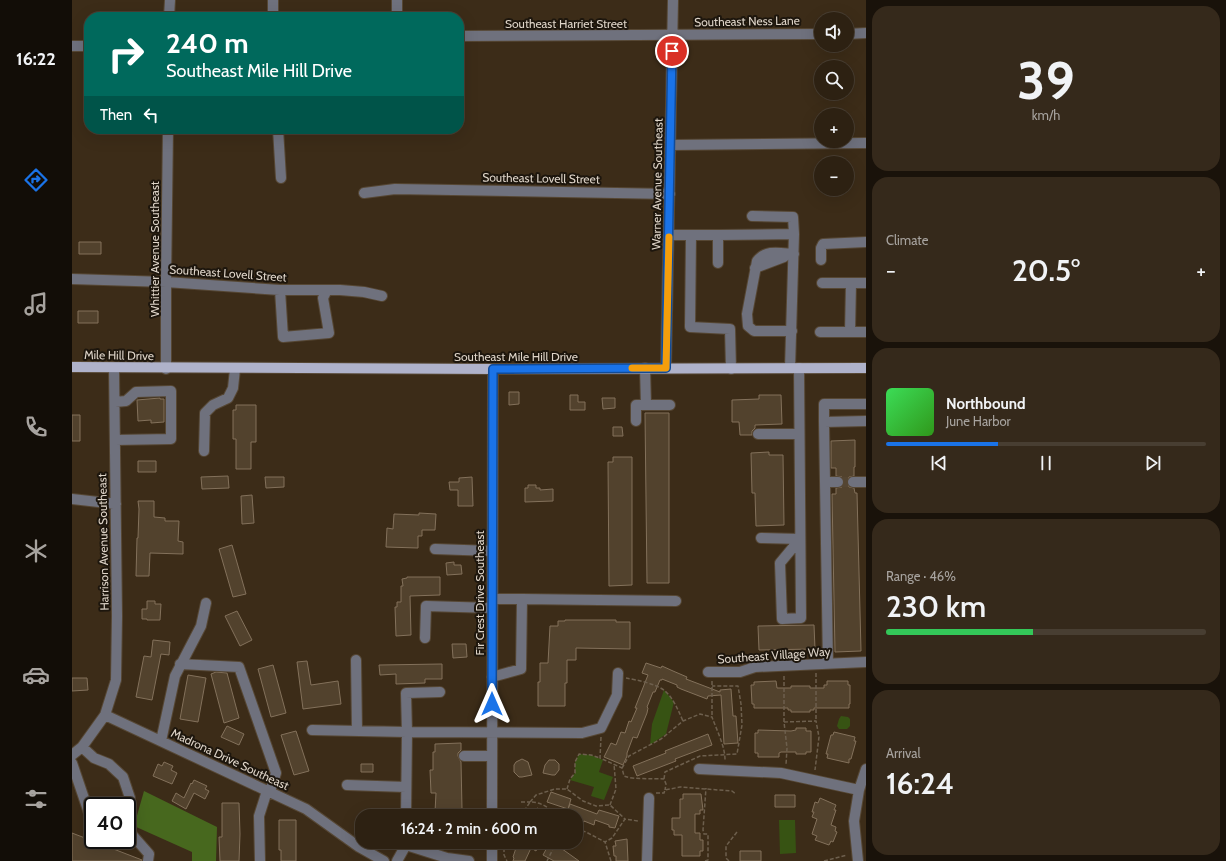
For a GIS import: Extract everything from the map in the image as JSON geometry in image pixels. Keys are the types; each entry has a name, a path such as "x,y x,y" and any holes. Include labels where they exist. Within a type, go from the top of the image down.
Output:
{"main road":[{"name":"Mile Hill Drive","path":"72,367 166,369"},
{"name":"Southeast Mile Hill Drive","path":"166,369 866,368"}],"street":[{"path":"169,12 170,0"},
{"path":"273,0 273,12"},
{"path":"397,0 397,12"},
{"name":"Warner Avenue Southeast","path":"666,368 673,0"},
{"path":"854,34 866,33"},
{"name":"Southeast Ness Lane","path":"672,35 814,34"},
{"name":"Southeast Harriet Street","path":"464,36 672,35"},
{"path":"72,46 84,46"},
{"name":"Whittier Avenue Southeast","path":"166,369 168,134"},
{"path":"278,134 281,178"},
{"path":"671,145 866,143"},
{"name":"Southeast Lovell Street","path":"364,193 395,189 670,194"},
{"path":"752,216 794,217 794,234 789,254 792,331 799,434 801,618 782,618 780,563 800,539"},
{"path":"669,235 794,234"},
{"path":"691,235 690,327 730,329 731,369"},
{"path":"718,235 718,263"},
{"path":"821,260 821,248 823,244 866,242"},
{"path":"789,254 767,253 760,257 757,261 747,314 748,326 754,331 792,331"},
{"name":"Southeast Lovell Street","path":"72,279 166,282 280,290 328,290 364,292 382,296"},
{"path":"822,283 866,283"},
{"path":"850,332 851,283"},
{"path":"280,290 283,337 329,332 323,298 328,290"},
{"path":"820,332 866,332"},
{"name":"Harrison Avenue Southeast","path":"105,715 116,680 117,616 114,368"},
{"path":"646,368 646,405"},
{"path":"204,451 205,413 213,405 228,398 232,388 235,369"},
{"name":"Fir Crest Drive Southeast","path":"492,809 493,369"},
{"path":"115,402 126,401 136,392 171,391 171,439 115,440"},
{"path":"828,664 824,404 866,404"},
{"path":"636,421 636,405 670,405"},
{"path":"824,422 866,421"},
{"path":"758,434 799,434"},
{"path":"825,482 838,482"},
{"path":"853,482 866,482"},
{"path":"72,499 116,504"},
{"path":"760,538 800,539"},
{"path":"435,549 492,551"},
{"path":"492,677 521,670 522,599"},
{"path":"425,638 426,606 492,603 522,599 676,601"},
{"path":"161,741 174,676 201,626 206,603"},
{"path":"356,660 357,731"},
{"name":"Southeast Village Way","path":"710,672 740,672 755,667 866,662"},
{"path":"180,664 239,667 276,773 259,816 260,861"},
{"path":"312,730 582,733 601,728 617,695 618,675"},
{"path":"406,809 406,693 440,692"},
{"path":"72,755 82,747 105,715"},
{"name":"Madrona Drive Southeast","path":"105,715 306,809 359,847 384,861"},
{"path":"82,747 94,758 108,764 123,777 130,797"},
{"path":"464,756 492,756"},
{"path":"72,763 84,798"},
{"path":"699,769 785,774 859,790"},
{"path":"858,857 854,821 859,790 866,769"},
{"path":"348,786 406,787"},
{"path":"647,861 649,798"},
{"path":"136,839 150,854 148,861"},
{"path":"397,861 403,849"},
{"path":"421,849 447,858 469,861"},
{"path":"492,849 492,861"}],"path":[{"path":"814,780 819,737 816,722 816,664"},
{"path":"783,666 784,722 787,748 785,774"},
{"path":"710,672 712,686 712,717 725,756 725,770"},
{"path":"618,675 643,681 664,690 674,702 683,721"},
{"path":"712,686 738,686 742,725 737,754 725,756"},
{"path":"665,790 666,784 664,779 631,779 624,776 622,768 628,756 661,738 683,721 700,714 712,717"},
{"path":"784,722 816,722"},
{"path":"600,758 601,728"},
{"path":"567,789 570,779 575,773 575,762 579,754 591,755 622,768"},
{"path":"610,804 616,789 614,764"},
{"path":"649,798 649,794 664,793 665,790 680,788 732,790 736,794"},
{"path":"705,861 708,860 708,834 704,834 703,830 706,788"},
{"path":"525,809 536,795 555,789 567,789 583,801 596,806 610,804"},
{"path":"521,802 538,802 549,809"},
{"path":"610,804 625,819 648,822"},
{"path":"605,842 612,838 625,819"},
{"path":"583,831 605,842 610,861"},
{"path":"729,861 726,858 726,846 736,832"},
{"path":"504,849 504,856 507,861"},
{"path":"547,861 553,849"},
{"path":"824,861 858,857"}],"green space":[{"path":"664,690 674,702 666,734 650,745 652,724"},
{"path":"841,716 848,717 850,719 850,726 847,729 839,729 837,726"},
{"path":"579,754 591,755 603,760 599,772 613,777 604,800 591,796 594,787 570,780 575,773 575,762"},
{"path":"144,791 217,827 216,861 192,861 192,852 136,827 136,819"},
{"path":"779,820 795,820 796,853 780,854"}],"building":[{"path":"79,242 101,242 101,254 79,254"},
{"path":"78,311 98,311 98,323 78,323"},
{"path":"509,392 519,392 519,404 509,405"},
{"path":"570,395 578,395 578,402 585,402 585,410 570,410"},
{"path":"759,395 781,395 782,424 755,425 752,435 740,435 739,422 732,422 732,400 759,399"},
{"path":"602,398 615,398 615,408 603,409"},
{"path":"164,399 164,422 151,423 151,420 138,421 137,400"},
{"path":"236,405 256,405 256,442 251,442 251,469 236,469 236,439 233,439 233,410 236,410"},
{"path":"645,413 669,413 669,583 647,583"},
{"path":"72,415 80,415 80,441 72,441"},
{"path":"613,427 622,427 623,436 613,436"},
{"path":"855,440 854,476 849,477 847,482 849,487 854,488 855,493 857,493 861,651 835,652 832,494 836,494 836,488 842,487 844,482 842,477 836,476 836,468 831,468 831,441"},
{"path":"769,452 769,455 783,455 784,525 756,526 755,493 752,493 751,453"},
{"path":"613,457 632,457 632,585 609,586 608,462 613,462"},
{"path":"138,461 156,461 156,472 138,472"},
{"path":"228,476 229,488 202,489 201,477"},
{"path":"265,477 284,477 284,487 266,488"},
{"path":"472,477 473,506 458,506 458,490 450,490 449,482 459,482 459,478"},
{"path":"528,485 536,485 536,488 540,488 540,490 553,489 553,501 525,502 525,488 528,488"},
{"path":"252,495 254,523 242,524 241,496"},
{"path":"138,501 154,501 154,517 165,518 165,521 179,521 178,541 183,542 183,554 150,553 149,576 136,576 139,509"},
{"path":"419,513 436,514 435,530 422,530 422,536 418,536 418,548 386,547 387,528 393,529 394,514 419,515"},
{"path":"232,545 246,594 233,597 219,549"},
{"path":"454,562 454,565 461,565 462,574 447,575 446,563"},
{"path":"407,577 440,577 440,595 410,596 411,635 396,636 395,607 397,607 397,602 401,602 401,586 403,586 402,579"},
{"path":"147,601 155,601 155,604 161,604 160,620 142,619 142,609 147,609"},
{"path":"237,611 252,640 240,646 225,616"},
{"path":"616,620 616,622 630,622 630,649 576,648 576,660 567,660 565,706 538,706 540,663 548,663 550,626 558,626 558,621"},
{"path":"814,625 815,649 759,650 758,626"},
{"path":"153,640 170,642 169,655 161,654 152,700 136,697 144,656 151,657"},
{"path":"452,644 466,644 467,657 453,658"},
{"path":"307,661 311,685 338,681 341,704 303,709 297,662"},
{"path":"646,663 661,668 662,666 687,677 686,679 720,692 720,690 731,689 733,716 736,716 738,743 724,744 721,695 708,696 707,699 681,689 677,687 677,685 662,679 660,680 655,692 653,692 647,707 647,713 637,738 633,737 623,765 604,757 611,743 616,745 621,732 625,733 629,721 631,722 648,675 642,673"},
{"path":"442,664 442,679 425,679 425,683 396,684 396,674 380,675 379,665"},
{"path":"273,665 286,713 271,717 258,669"},
{"path":"216,672 227,673 239,718 224,723 211,674"},
{"path":"188,675 206,678 198,722 180,719"},
{"path":"72,678 87,678 88,690 72,691"},
{"path":"776,681 777,688 810,686 810,688 824,688 824,685 827,685 827,681 848,681 848,685 850,685 849,708 814,708 814,710 810,710 810,712 791,712 788,708 754,708 754,704 752,704 751,685 754,685 754,682"},
{"path":"227,726 244,734 239,745 221,737"},
{"path":"796,728 806,728 806,731 811,731 811,752 806,752 806,754 796,754 796,752 781,752 779,753 779,757 758,757 758,753 755,753 755,733 758,733 758,730 791,731 796,730"},
{"path":"296,731 309,771 294,775 281,735"},
{"path":"834,732 855,737 854,741 856,741 851,759 849,759 849,763 827,758 828,754 826,754 831,735 833,735"},
{"path":"708,734 712,745 637,776 633,766 666,753 665,751"},
{"path":"461,743 461,750 458,753 458,756 461,762 462,809 435,809 436,793 431,793 430,770 433,770 433,752 435,752 435,744"},
{"path":"522,759 528,762 532,775 519,777 514,772 514,765"},
{"path":"549,760 555,760 559,764 559,770 555,775 543,773 545,765"},
{"path":"164,762 173,766 171,770 177,773 172,784 153,776 158,764 162,766"},
{"path":"361,764 373,764 373,772 361,772"},
{"path":"194,780 207,786 205,789 209,791 205,799 194,793 186,809 172,801 176,793 184,798"},
{"path":"551,792 571,799 568,809 547,802"},
{"path":"683,794 701,794 703,810 700,810 700,814 695,814 695,833 700,833 700,840 703,840 703,851 700,851 700,856 682,856 682,835 674,835 674,830 672,830 672,818 680,818 680,799 683,799"},
{"path":"775,795 795,795 795,807 775,807"},
{"path":"820,798 836,805 834,810 836,810 831,825 836,827 835,831 837,832 833,842 831,841 829,845 815,840 817,836 812,834 817,819 812,817 814,812 812,812 815,802 818,803"},
{"path":"222,803 239,803 239,861 220,861 219,837 222,837"},
{"path":"570,804 597,814 599,810 619,816 615,828 609,827 609,825 595,820 594,825 584,822 583,809 568,809"},
{"path":"279,820 296,820 296,861 281,861 281,850 279,850"},
{"path":"72,833 84,838 84,849 113,849 142,860 142,861 72,861"},
{"path":"627,839 628,861 616,861 613,846 616,846 615,841"},
{"path":"516,849 531,849 525,861 513,861"},
{"path":"546,849 562,849 579,861 554,861 543,855"},
{"path":"740,851 761,851 761,861 740,861"}],"tunnel":[{"path":"838,482 853,482"}],"slow traffic":[{"path":"632,368 666,368 669,237"}],"route":[{"path":"492,704 493,369 666,368 670,221 672,51"}]}
